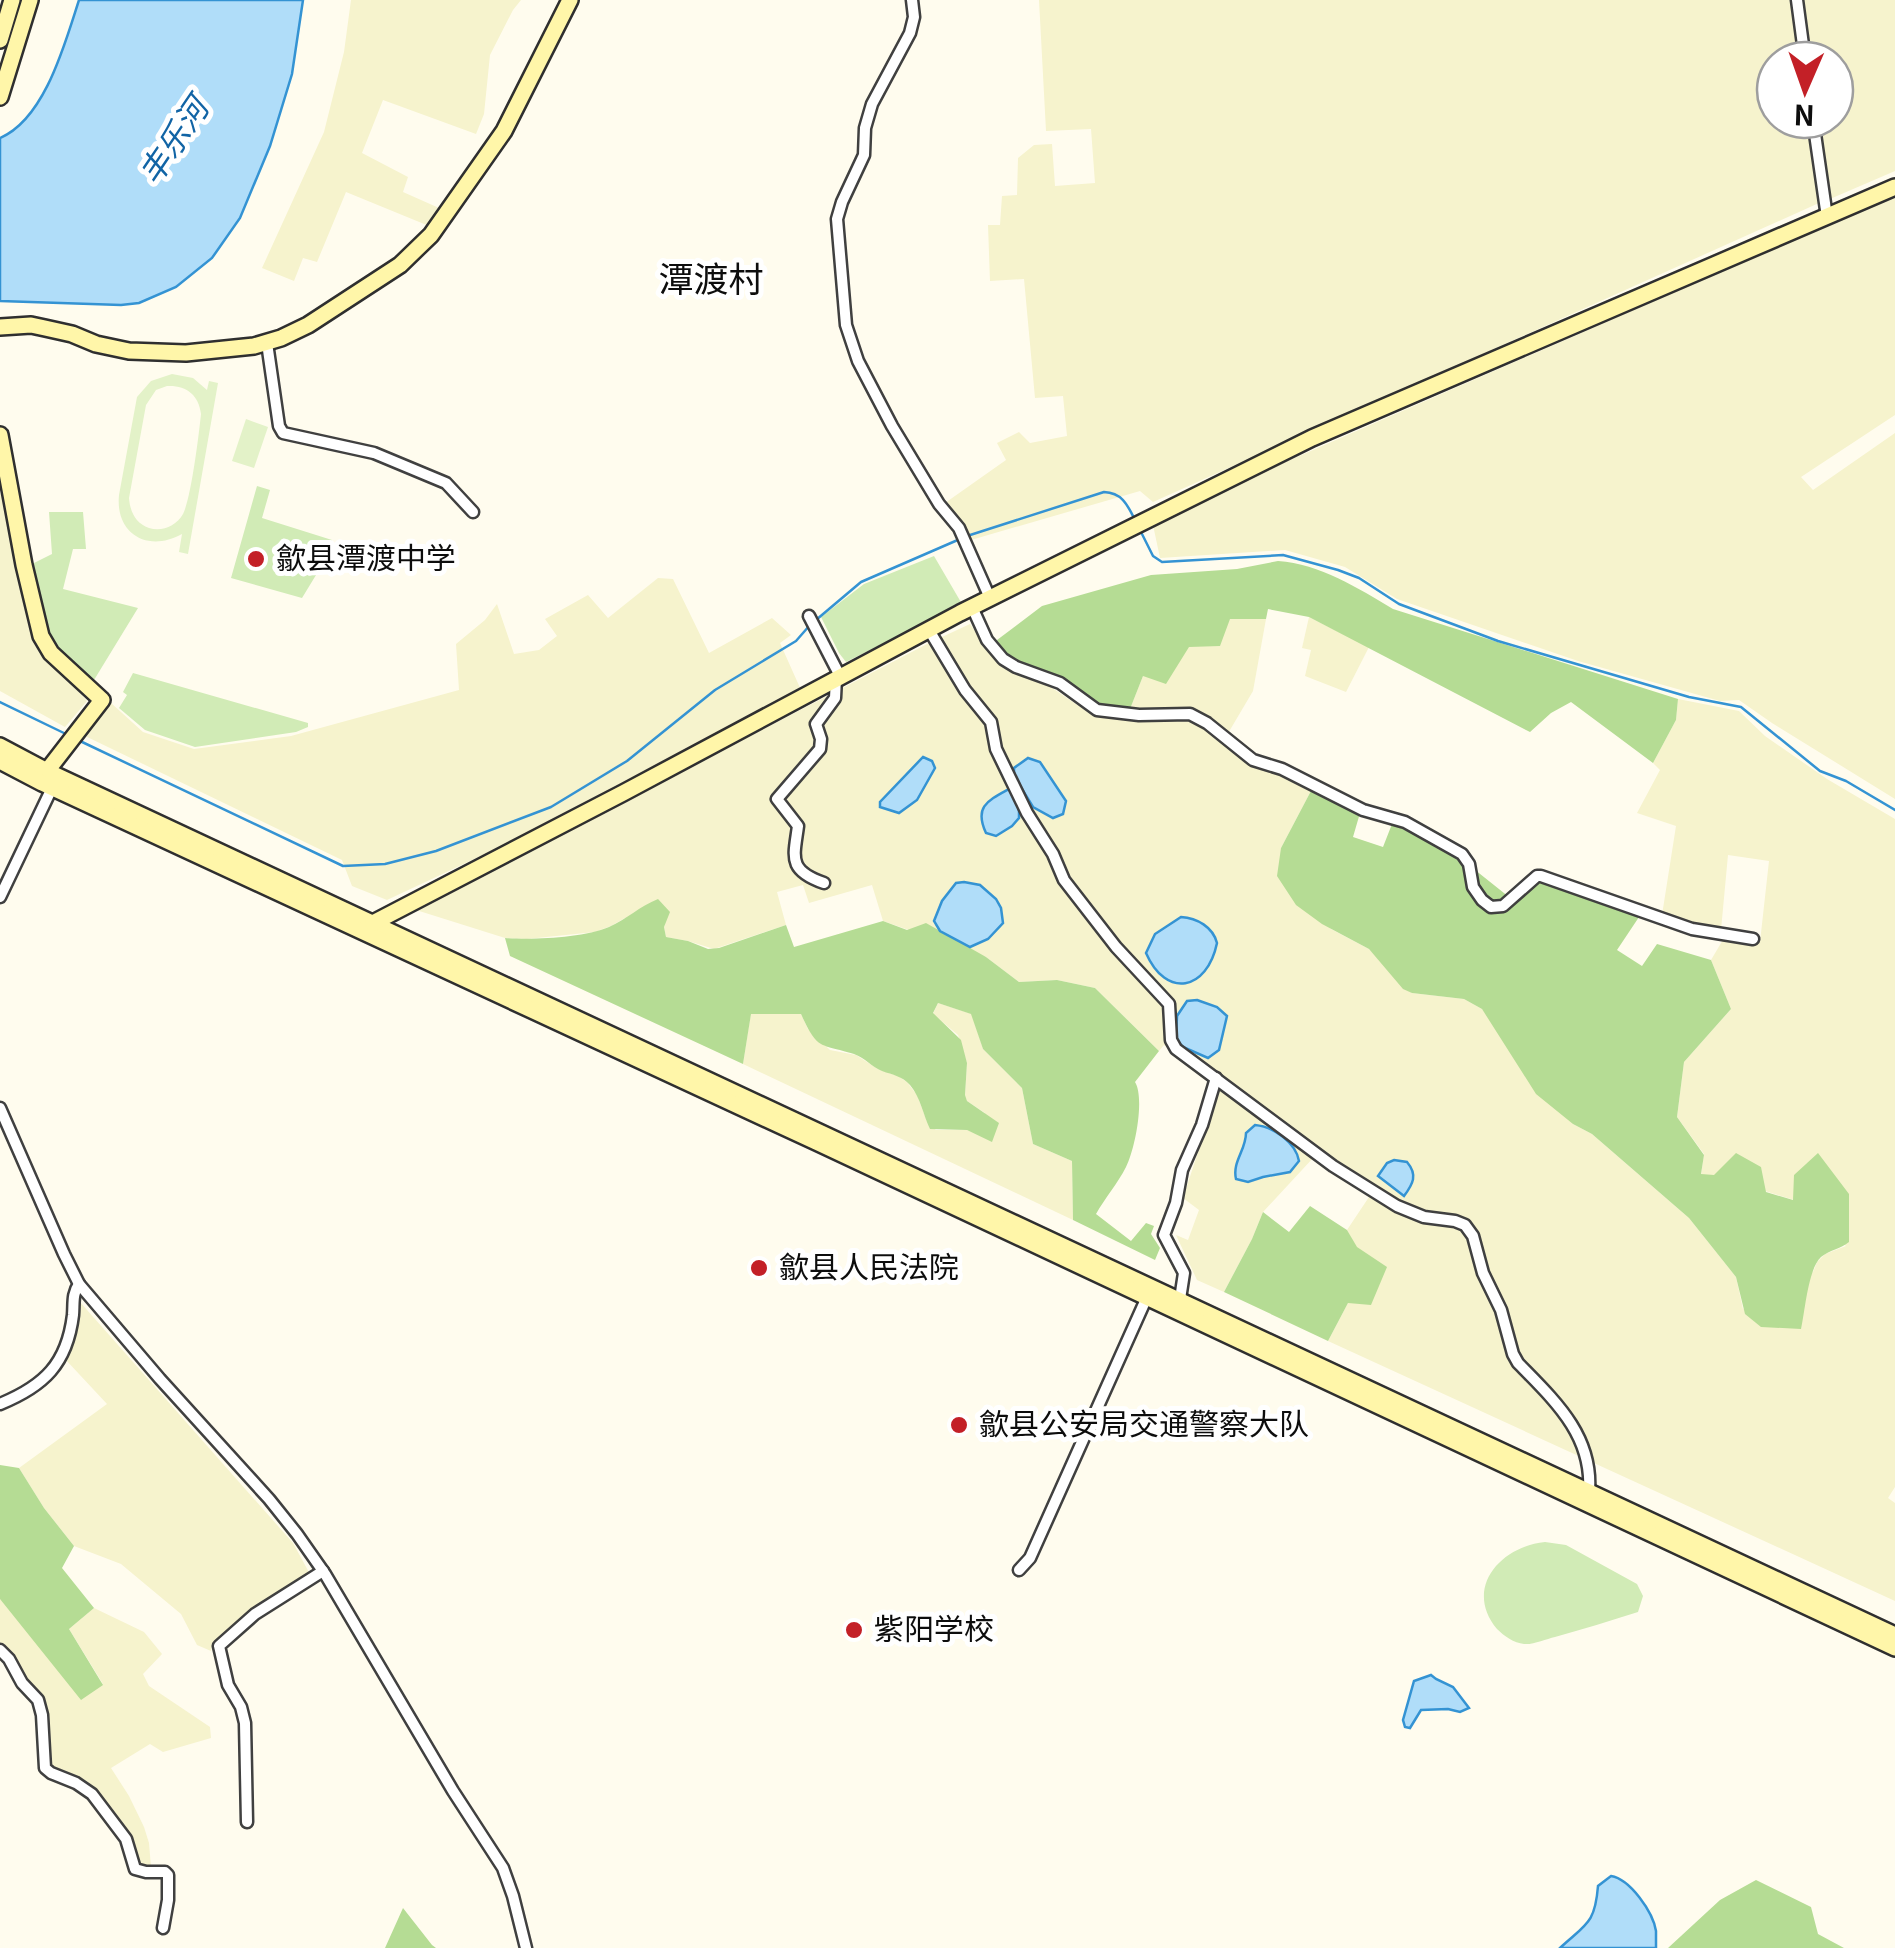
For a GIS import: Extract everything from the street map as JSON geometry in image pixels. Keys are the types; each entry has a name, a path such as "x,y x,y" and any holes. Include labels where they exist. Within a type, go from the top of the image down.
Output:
{"main road":[{"path":"0,40 12,0"},
{"path":"0,96 6,57 30,0"},
{"path":"0,326 31,325 138,352 242,348 295,332 400,264 430,235 504,131 570,0"},
{"path":"373,923 972,607 1312,438 1895,187"},
{"path":"0,436 41,636 51,653 102,700 61,752 50,780"},
{"path":"0,746 50,780 1895,1648"},
{"path":"0,761 373,923 1895,1636"}],"street":[{"path":"912,0 914,17 910,33 872,104 864,128 864,155 837,219 844,310 858,361 939,504 959,528 990,598"},
{"path":"1797,0 1802,40"},
{"path":"1816,140 1828,217"},
{"path":"267,342 283,433 374,453 446,483 474,512"},
{"path":"972,607 987,640 1004,659 1060,683 1098,710 1139,715 1190,714 1253,760 1282,769 1363,810 1405,822 1462,854 1469,864 1473,887 1491,907 1502,906 1541,876 1692,928 1753,940"},
{"path":"808,616 838,677 835,698 816,724 820,749 777,799 798,826 792,850 796,862 808,876 824,884"},
{"path":"928,630 965,690 991,722 996,749 1027,813 1054,854 1064,880 1116,948 1165,998 1176,1049 1334,1166 1397,1206 1424,1217 1465,1225 1473,1236 1482,1273 1500,1310 1514,1357 1562,1408 1586,1454 1589,1491"},
{"path":"0,897 50,780"},
{"path":"1180,1299 1184,1274 1164,1235 1176,1203 1182,1170 1216,1078"},
{"path":"0,1108 79,1284 283,1516 323,1572 502,1868 526,1948"},
{"path":"0,1404 36,1387 54,1367 69,1334 74,1291 79,1284"},
{"path":"1019,1570 1030,1558 1147,1297"},
{"path":"247,1822 246,1723 228,1685 218,1646 254,1614 323,1572"},
{"path":"0,1650 38,1700 46,1768 92,1794 126,1839 135,1869 168,1875 164,1928"}],"shaded area":[{"path":"351,0 521,0 490,55 484,114 476,134 383,100 362,153 408,177 403,192 439,208 429,226 346,192 317,262 303,258 294,281 262,268 324,132 344,52"},
{"path":"1039,0 1791,0 1797,40 1755,40 1755,140 1811,140 1819,203 1153,502 1140,491 971,540 945,503 1006,460 997,443 1019,432 1030,443 1067,436 1063,396 1035,398 1024,279 990,281 988,225 1000,225 1002,196 1017,195 1018,158 1034,145 1052,144 1055,186 1095,183 1091,129 1046,131"},
{"path":"1801,0 1895,0 1895,171 1830,199 1821,140 1855,140 1855,40 1806,40"},
{"path":"1895,196 1895,415 1801,477 1813,490 1895,433 1895,799 1739,700 1720,701 1578,661 1397,599 1345,567 1285,550 1160,558 1153,525 1198,502"},
{"path":"2,493 35,636 87,701 65,727 0,691"},
{"path":"658,578 673,579 709,653 772,618 791,635 780,643 801,690 515,840 387,900 352,886 342,860 83,735 111,703 143,732 194,749 291,736 459,690 456,644 485,620 497,604 514,654 539,650 557,636 545,619 588,595 608,618"},
{"path":"1309,617 1369,647 1346,692 1305,676 1311,650 1302,648"},
{"path":"1230,619 1266,619 1253,691 1227,735 1194,711 1130,709 1143,676"},
{"path":"970,624 996,660 1045,683 1089,713 1142,719 1186,718 1207,726 1249,764 1276,771 1312,789 1281,848 1331,929 1369,949 1412,993 1464,999 1482,1009 1573,1124 1592,1134 1689,1218 1736,1277 1743,1309 1813,1272 1825,1254 1846,1246 1794,1200 1714,1175 1701,1175 1704,1154 1677,1117 1684,1062 1731,1009 1711,960 1724,938 1760,942 1769,861 1728,855 1721,930 1662,915 1676,826 1637,813 1660,770 1653,763 1676,720 1678,699 1739,711 1765,736 1827,779 1895,819 1895,1487 1888,1498 1895,1503 1895,1601 1328,1341 1348,1303 1356,1247 1347,1230 1371,1194 1314,1157 1263,1212 1224,1292 1197,1280 1176,1235 1188,1240 1199,1210 1183,1198 1219,1088 1164,1045 1159,1051 1095,988 1057,980 1019,982 986,957 883,921 872,885 809,903 803,885 777,892 786,925 714,949 666,937 667,916 625,918 595,932 527,939 505,938 416,910"},
{"path":"938,1003 972,1014 983,1049 1022,1088 1033,1144 1072,1161 1073,1220 743,1064 751,1013 801,1014 808,1029 830,1050 856,1055 907,1082 917,1095 928,1124 936,1130 967,1130 983,1136 985,1113 967,1101 967,1063 958,1035 933,1014"},
{"path":"80,1302 293,1543 311,1576 262,1602 212,1644 211,1651 197,1645 181,1614 121,1564 74,1546 19,1468 107,1404 65,1359"},
{"path":"0,1599 103,1684 69,1629 94,1608 144,1632 162,1654 143,1674 149,1686 210,1727 211,1738 163,1752 150,1744 111,1768 144,1827 151,1867 139,1867 125,1831 100,1798 48,1765 40,1700 0,1643"}],"green space":[{"path":"172,374 193,378 207,390 209,381 218,383 188,554 179,552 182,534 146,540 128,529 119,509 137,397 151,381","holes":["167,386 190,392 198,401 201,414 183,514 173,525 154,529 137,520 129,498 146,405 156,390"]},
{"path":"246,419 268,427 254,468 232,461"},
{"path":"257,486 270,490 262,518 332,540 327,557 302,598 231,578"},
{"path":"49,512 83,512 86,549 73,549 63,589 138,608 91,681 54,650 43,631 32,564 52,554"},
{"path":"934,556 962,604 846,662 821,617 864,584"},
{"path":"1278,561 1324,572 1393,609 1678,699 1676,720 1653,763 1571,702 1530,732 1309,617 1268,609 1266,619 1230,619 1220,646 1189,647 1166,684 1143,676 1130,709 1095,706 1012,662 995,647 997,640 1042,606 1151,575 1237,569"},
{"path":"133,673 308,723 308,727 195,747 145,730 119,708"},
{"path":"1312,789 1360,813 1353,837 1383,847 1392,824 1455,854 1514,901 1541,879 1639,917 1617,950 1642,966 1657,944 1711,960 1731,1009 1684,1062 1677,1117 1704,1155 1701,1174 1714,1175 1736,1153 1761,1167 1766,1192 1793,1200 1794,1175 1818,1153 1849,1194 1849,1242 1817,1263 1801,1329 1761,1327 1745,1314 1736,1277 1689,1218 1592,1134 1536,1094 1482,1009 1464,999 1403,989 1369,949 1296,905 1277,876 1281,848"},
{"path":"658,899 670,912 664,927 666,937 708,949 786,925 794,947 883,921 907,930 926,923 986,957 1019,982 1057,980 1095,988 1159,1051 1135,1082 1139,1111 1129,1159 1096,1214 1131,1241 1146,1223 1154,1226 1151,1234 1160,1248 1155,1260 1073,1220 1072,1161 1033,1144 1022,1088 983,1049 971,1014 938,1003 933,1013 961,1040 967,1063 967,1101 999,1123 992,1142 967,1130 930,1129 917,1095 907,1082 858,1056 821,1044 801,1014 751,1014 743,1064 510,956 505,938 598,931"},
{"path":"1310,1206 1347,1230 1357,1247 1387,1267 1371,1305 1348,1303 1328,1341 1224,1292 1263,1212 1289,1232"},
{"path":"0,1465 19,1468 74,1546 62,1568 94,1608 69,1629 103,1685 81,1700 0,1599"},
{"path":"1529,1545 1566,1545 1637,1584 1643,1596 1638,1612 1531,1644 1503,1634 1487,1614 1486,1585 1502,1560"},
{"path":"1756,1880 1811,1907 1818,1934 1844,1948 1668,1948 1720,1900"},
{"path":"403,1908 432,1945 436,1948 385,1948"}],"water":[{"name":"丰乐河","path":"79,0 303,0 292,74 270,146 240,218 212,258 176,287 139,303 121,305 0,301 0,138 16,128 41,97 60,58"},
{"path":"923,757 932,761 935,768 917,800 899,813 880,807 880,802"},
{"path":"1028,758 1040,762 1066,801 1063,814 1053,818 1033,807 1014,776 1014,768"},
{"path":"1009,789 1019,805 1019,818 996,836 986,833 982,811 994,797"},
{"path":"956,883 980,885 996,899 1003,923 988,939 970,947 940,931 934,921 942,901"},
{"path":"1181,917 1204,924 1217,943 1204,971 1195,979 1175,983 1154,968 1146,953 1155,934"},
{"path":"1187,1001 1217,1007 1227,1016 1219,1050 1208,1058 1183,1047 1176,1039 1177,1016"},
{"path":"1255,1125 1276,1132 1289,1142 1299,1161 1290,1172 1248,1182 1236,1179 1246,1133"},
{"path":"1394,1160 1407,1162 1412,1171 1412,1183 1404,1196 1378,1176"},
{"path":"1431,1675 1453,1687 1469,1708 1460,1712 1421,1710 1410,1728 1405,1727 1403,1720 1414,1681"},
{"path":"1611,1876 1626,1883 1645,1906 1654,1923 1656,1948 1560,1948 1588,1922 1598,1886"}],"waterway":[{"path":"967,536 1104,492 1120,497 1134,518"},
{"path":"1140,530 1153,556 1162,562 1283,555 1359,578 1399,604 1498,641 1689,697 1741,707 1820,771 1846,781 1895,810"},
{"path":"816,620 861,582 960,539"},
{"path":"80,741 343,866 385,864 436,851 551,807 627,761 715,690 796,641 810,625"},
{"path":"0,702 68,735"}],"place":[{"name":"歙县潭渡中学","path":"256,559"},
{"name":"歙县人民法院","path":"759,1268"},
{"name":"歙县公安局交通警察大队","path":"959,1425"},
{"name":"紫阳学校","path":"854,1630"}],"district":[{"name":"潭渡村","path":"711,280"}]}
